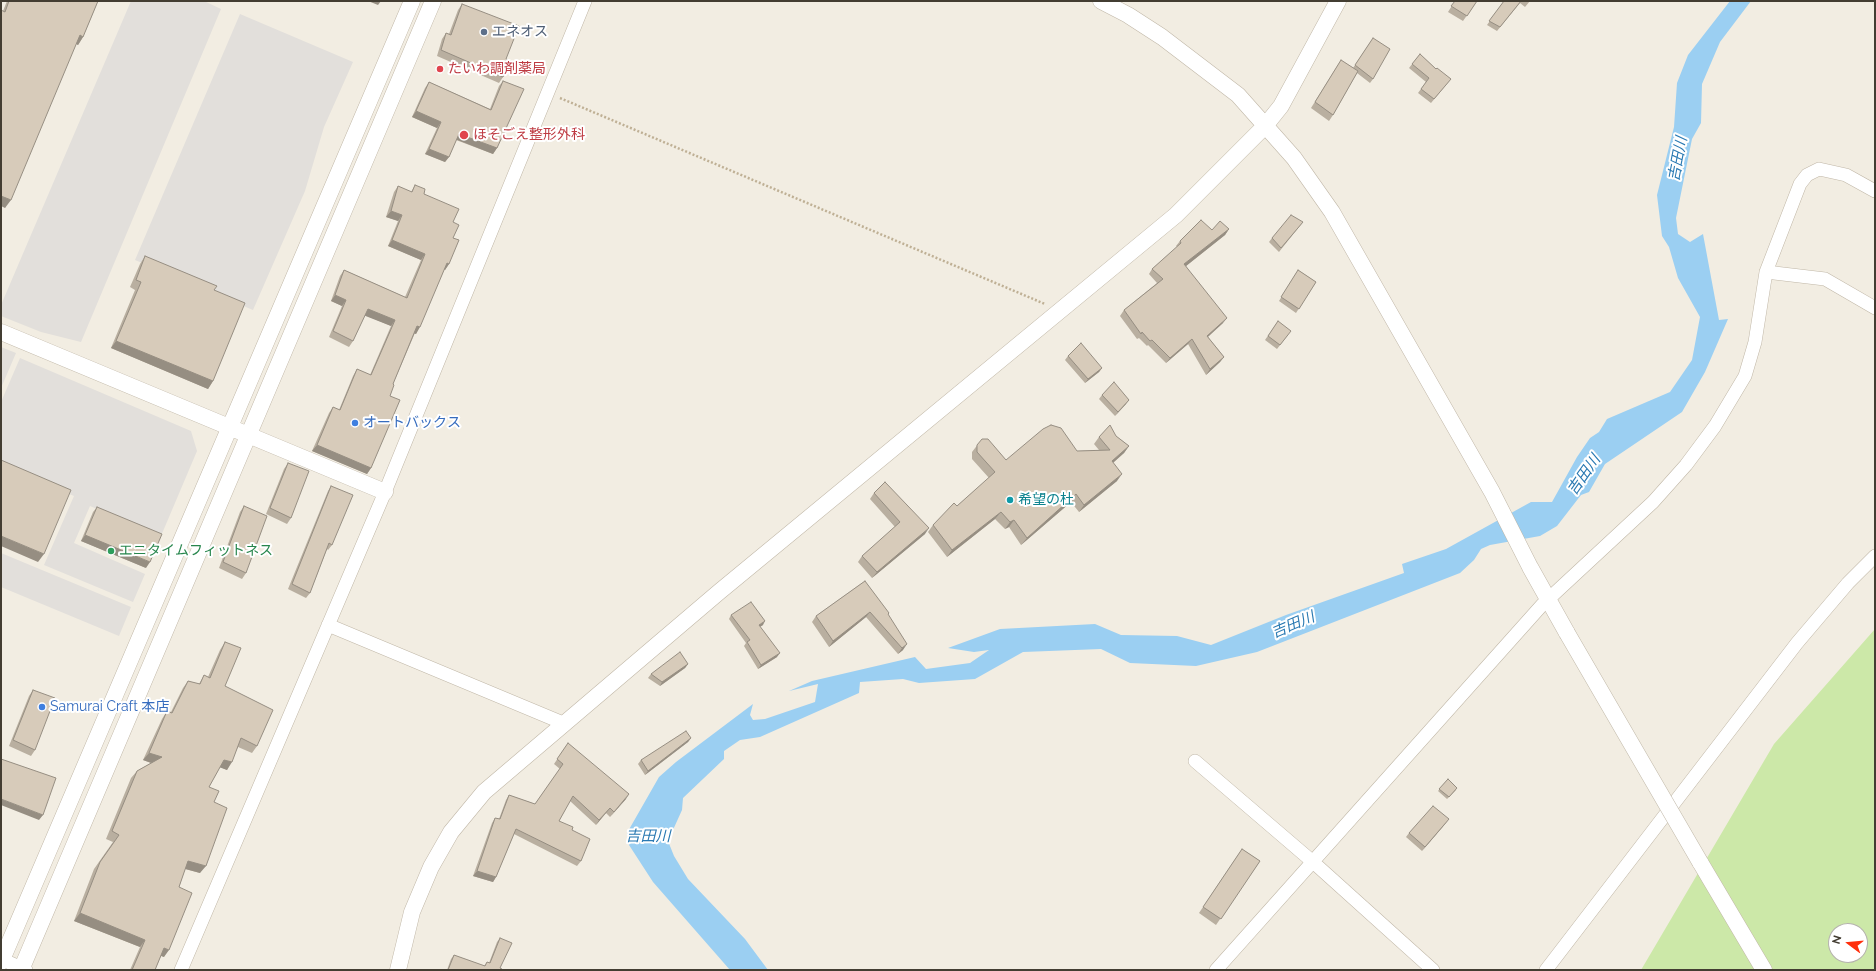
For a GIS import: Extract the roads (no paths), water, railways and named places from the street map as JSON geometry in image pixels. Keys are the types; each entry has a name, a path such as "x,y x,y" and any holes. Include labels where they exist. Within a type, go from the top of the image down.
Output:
{"street":[{"path":"412,1 1,960 23,969 433,1"},
{"path":"182,970 385,492 585,1"},
{"path":"1101,1 1128,15 1162,37 1238,95 1294,158 1332,212 1492,492 1530,567 1567,633 1764,970"},
{"path":"398,970 412,912 431,867 451,832 484,792 719,592 1062,311 1176,215 1265,126 1281,106 1338,1"},
{"path":"1216,970 1548,599 1652,502 1686,465 1715,426 1745,376 1755,342 1766,272 1800,184 1807,175 1819,169 1846,175 1875,192"},
{"path":"1766,272 1825,279 1875,308"},
{"path":"1,332 385,492"},
{"path":"1546,970 1797,643 1848,583 1875,556"},
{"path":"328,625 564,723"},
{"path":"1195,761 1313,862 1433,970"}],"water":[{"name":"吉田川","path":"1730,1 1751,1 1720,42 1702,84 1701,123 1692,139 1676,218 1678,234 1690,242 1703,234 1719,320 1728,319 1705,372 1682,412 1605,464 1589,492 1581,495 1557,526 1540,536 1490,545 1481,549 1474,560 1460,573 1257,652 1196,666 1130,663 1101,649 1023,652 975,679 919,683 903,679 860,682 859,693 760,737 740,740 724,751 724,759 683,798 682,810 668,841 674,856 688,879 745,939 768,970 730,970 653,882 629,845 627,833 659,777 676,762 753,704 750,715 753,720 765,719 815,702 818,684 789,691 812,681 915,657 926,669 970,663 989,650 974,652 948,648 1000,629 1095,624 1121,635 1177,636 1211,645 1286,615 1404,573 1402,564 1446,549 1531,502 1552,502 1577,457 1590,438 1599,432 1607,419 1670,392 1692,360 1700,317 1678,278 1669,247 1662,236 1657,195 1674,127 1677,83 1688,55"}],"place":[{"name":"エネオス","path":"484,32"},
{"name":"たいわ調剤薬局","path":"440,69"},
{"name":"ほそごえ整形外科","path":"464,135"},
{"name":"オートバックス","path":"355,423"},
{"name":"希望の杜","path":"1010,500"},
{"name":"エニタイムフィットネス","path":"111,551"},
{"name":"Samurai Craft 本店","path":"42,707"}]}
